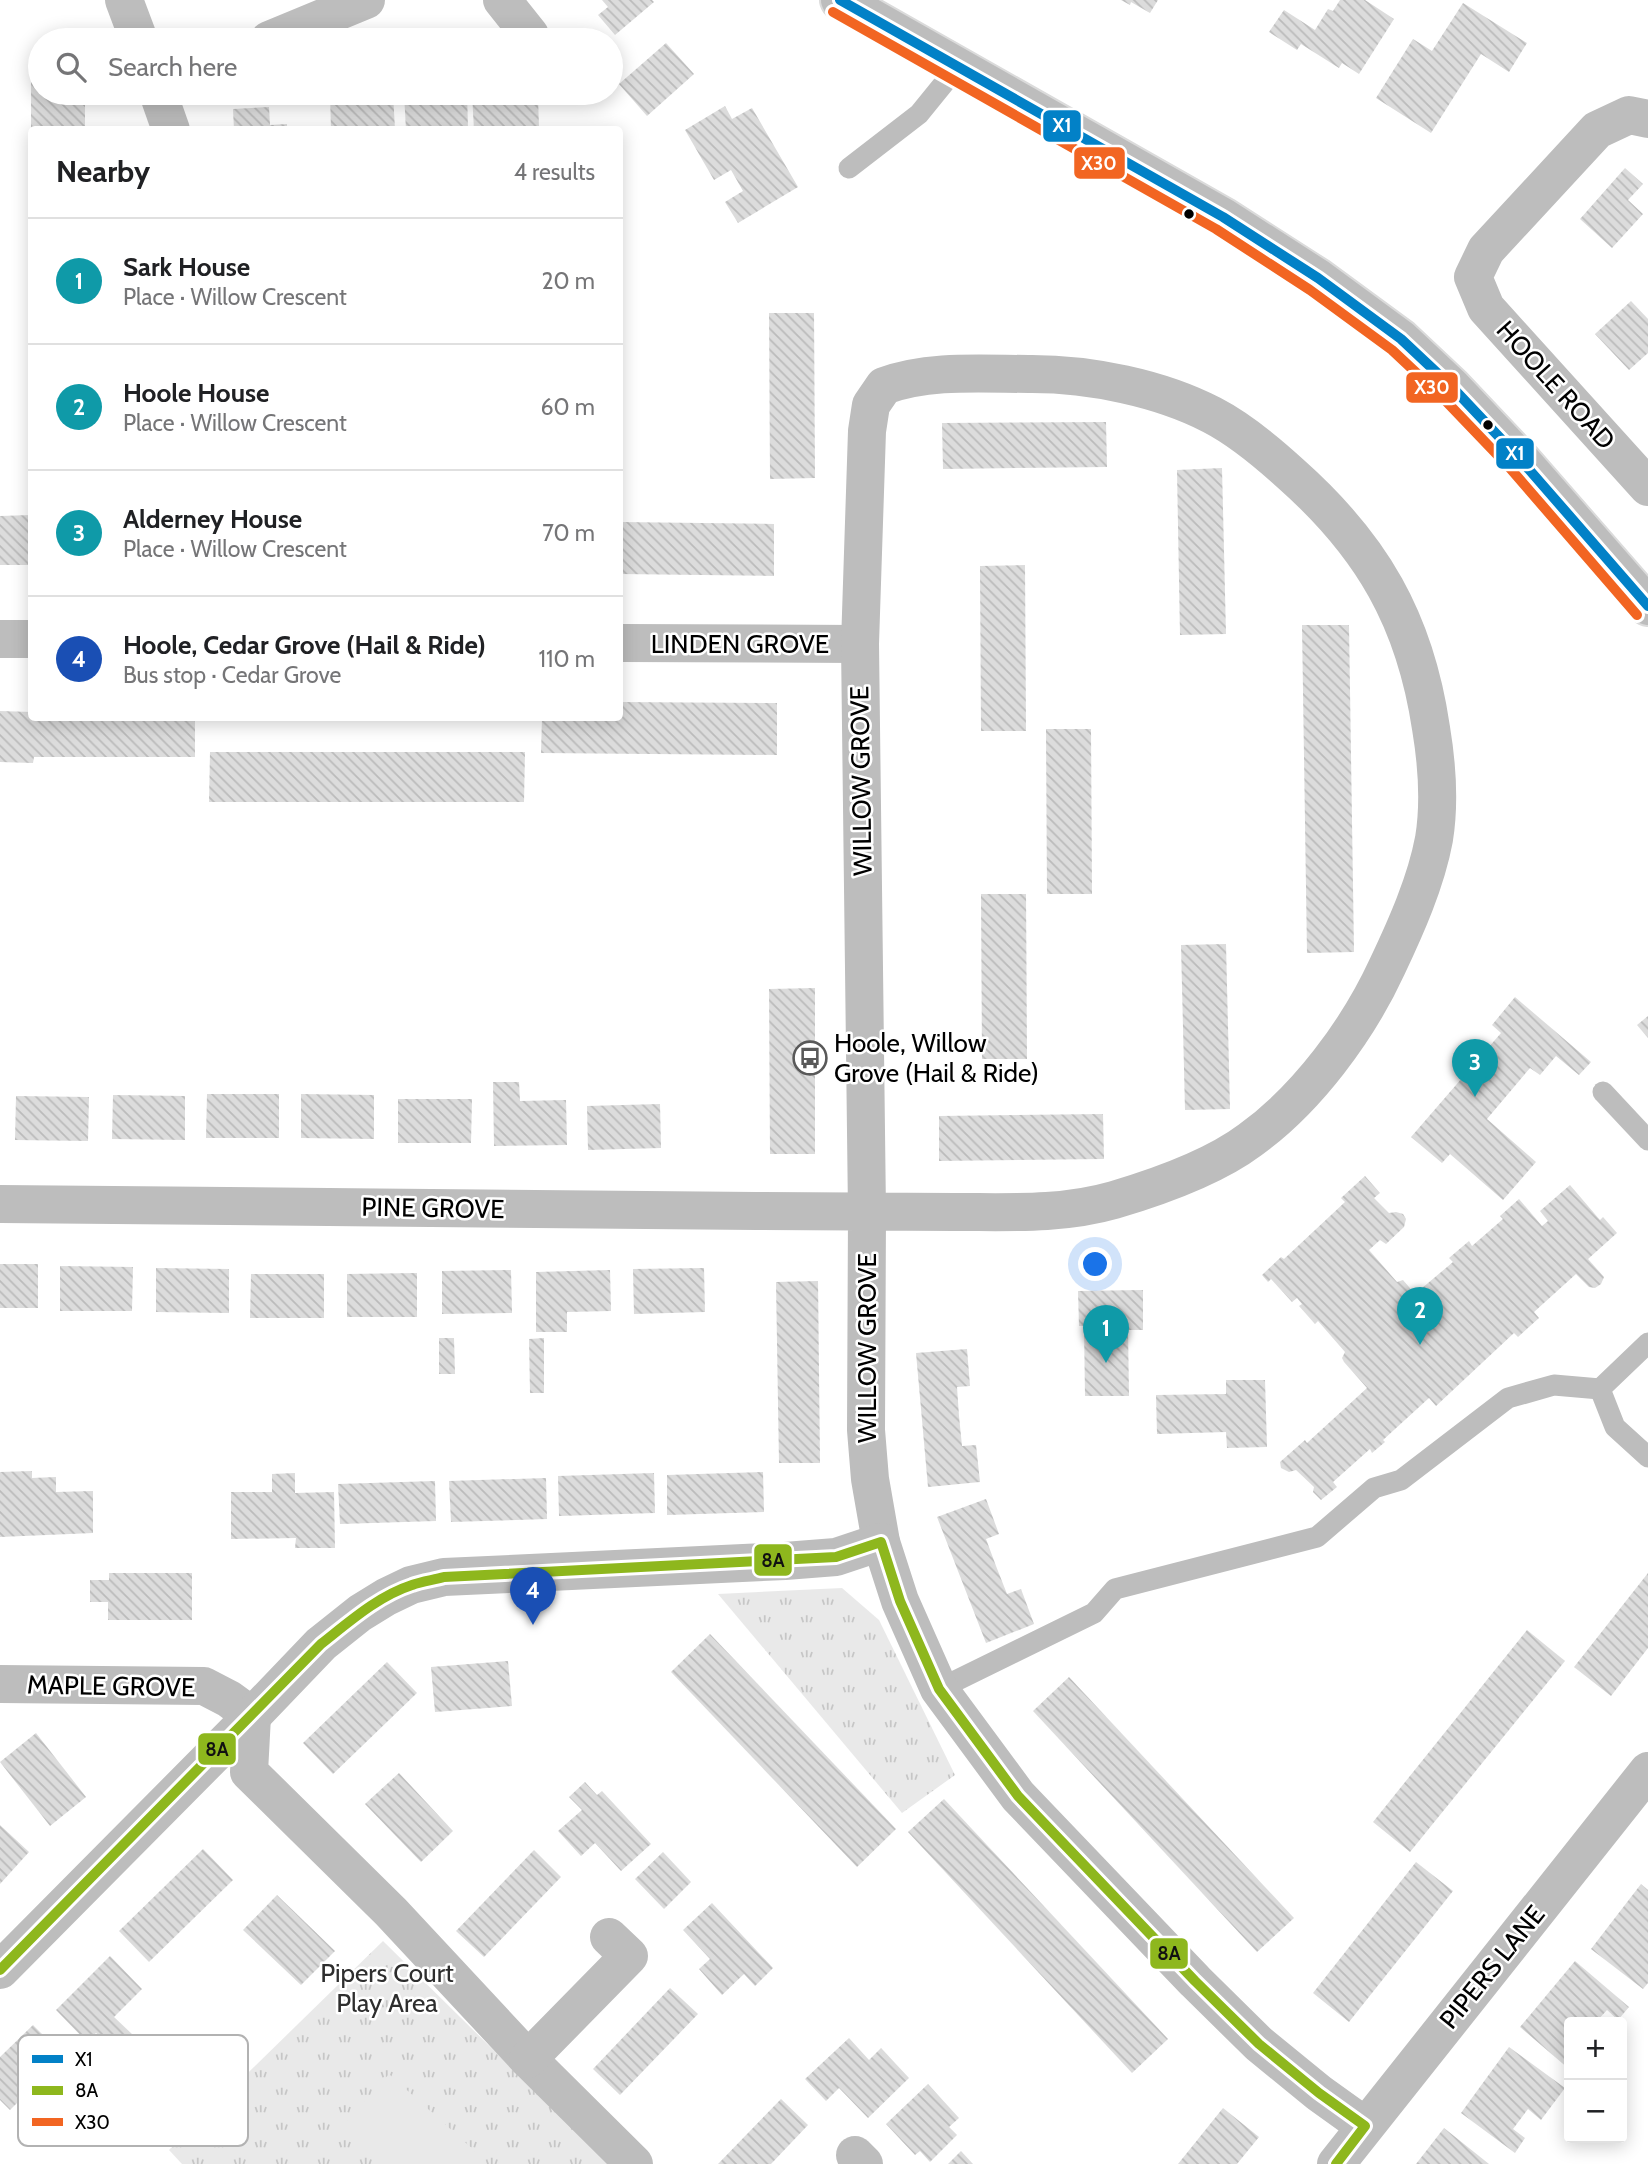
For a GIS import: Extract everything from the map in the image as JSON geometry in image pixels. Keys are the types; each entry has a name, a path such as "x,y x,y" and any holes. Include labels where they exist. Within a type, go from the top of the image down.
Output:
{"main road":[{"path":"124,0 134,28"},
{"path":"298,28 366,0"},
{"path":"502,0 525,28"},
{"path":"841,0 1223,216 1318,278 1401,339 1451,386 1519,458 1648,606"},
{"path":"162,105 170,126"},
{"name":"HOOLE ROAD","path":"1648,119 1629,116 1597,130 1486,250 1473,277 1486,307 1648,487"},
{"name":"PINE GROVE","path":"0,1204 1045,1213 1080,1208 1149,1188 1222,1158 1250,1141 1281,1114 1342,1045 1362,1017 1398,946 1433,840 1437,776 1430,718 1420,671 1396,602 1366,555 1323,502 1246,436 1211,415 1172,399 1083,376 938,376 899,380 884,386"},
{"name":"WILLOW GROVE","path":"884,386 872,405 867,431 860,644 867,1212 866,1430 870,1479 881,1542 900,1601 939,1689 1018,1796 1259,2044 1365,2126"},
{"path":"0,639 28,639"},
{"name":"LINDEN GROVE","path":"623,643 860,644"},
{"path":"0,1970 321,1644 360,1613 386,1597 411,1585 444,1577 836,1557 881,1542"},
{"name":"MAPLE GROVE","path":"0,1684 204,1686 229,1699 252,1716"},
{"path":"252,1716 248,1772 391,1912 528,2059 634,2164"},
{"name":"PIPERS LANE","path":"1336,2164 1648,1771"},
{"path":"528,2059 629,1956 609,1937"}],"lane":[{"path":"849,168 919,114 958,66"},
{"path":"1603,1093 1648,1140"},
{"path":"939,1689 1094,1613 1115,1589 1318,1537 1374,1488 1401,1480 1508,1398 1554,1385 1600,1389 1648,1343"},
{"path":"1600,1389 1615,1427 1648,1457"}],"green space":[{"path":"842,1588 879,1620 955,1775 902,1813 718,1594"},
{"name":"Pipers Court Play Area","path":"383,1941 609,2164 182,2164 169,2150 173,2146 248,2146 248,2073"},
{"path":"389,2074 475,2151 464,2164 395,2164 347,2121"}],"building":[{"path":"602,0 654,2 623,28 609,28 598,15 608,7"},
{"path":"1121,0 1158,0 1150,13 1131,2 1130,5"},
{"path":"1340,0 1365,0 1394,19 1359,74 1342,63 1339,68 1301,44 1297,50 1269,32 1284,10 1315,30 1328,9 1333,11"},
{"path":"1463,3 1527,43 1509,72 1481,54 1431,133 1376,98 1413,39 1432,51"},
{"path":"666,43 694,74 647,116 623,89 623,81"},
{"path":"31,105 85,105 85,126 31,126"},
{"path":"330,105 394,105 395,126 331,126"},
{"path":"405,105 467,105 468,126 406,126"},
{"path":"473,105 538,105 539,126 474,126"},
{"path":"725,106 732,119 752,108 798,187 738,223 725,202 743,191 731,170 714,180 685,130"},
{"path":"269,107 270,125 287,126 234,126 233,109"},
{"path":"1625,168 1643,184 1628,200 1643,214 1612,248 1580,219"},
{"path":"1631,301 1648,319 1648,353 1629,370 1595,334"},
{"path":"769,313 814,313 815,478 770,479"},
{"path":"1106,422 1107,467 943,469 942,423"},
{"path":"1222,468 1226,634 1180,635 1177,470"},
{"path":"28,515 28,565 0,565 0,516"},
{"path":"623,522 774,524 774,576 623,574"},
{"path":"1025,565 1026,731 981,731 980,566"},
{"path":"1302,625 1349,625 1354,952 1307,953"},
{"path":"623,702 777,703 777,755 541,753 542,721 623,721"},
{"path":"0,711 28,712 28,721 195,721 195,757 34,757 33,763 0,762"},
{"path":"1046,729 1091,729 1092,894 1047,894"},
{"path":"210,752 525,752 524,802 209,802"},
{"path":"981,894 1026,894 1027,1059 982,1059"},
{"path":"1226,944 1230,1109 1185,1110 1181,945"},
{"path":"815,988 815,1154 770,1154 769,989"},
{"path":"1515,997 1591,1062 1579,1075 1556,1056 1540,1075 1530,1068 1487,1119 1536,1162 1503,1200 1450,1154 1442,1163 1411,1137 1501,1033 1492,1025"},
{"path":"1648,1016 1648,1038 1637,1025"},
{"path":"493,1082 519,1082 520,1101 566,1100 567,1145 494,1146"},
{"path":"207,1094 279,1094 279,1138 206,1138"},
{"path":"301,1094 374,1095 374,1139 301,1138"},
{"path":"113,1095 185,1096 185,1140 112,1139"},
{"path":"16,1096 89,1097 88,1141 15,1140"},
{"path":"398,1099 472,1099 471,1143 398,1143"},
{"path":"660,1104 661,1148 588,1150 587,1106"},
{"path":"1103,1114 1104,1159 939,1161 939,1116"},
{"path":"1365,1176 1380,1193 1374,1198 1389,1213 1403,1214 1406,1219 1404,1227 1386,1244 1380,1240 1369,1250 1397,1282 1403,1280 1415,1294 1453,1262 1449,1258 1469,1241 1472,1246 1503,1219 1500,1216 1519,1199 1542,1226 1548,1221 1540,1211 1570,1185 1600,1220 1603,1217 1617,1233 1588,1259 1604,1277 1601,1284 1595,1288 1589,1287 1576,1274 1534,1312 1539,1318 1518,1337 1514,1333 1436,1406 1429,1398 1383,1440 1385,1442 1372,1453 1370,1449 1333,1482 1337,1487 1321,1500 1313,1492 1314,1487 1296,1470 1289,1472 1281,1468 1280,1462 1305,1440 1307,1443 1367,1388 1344,1362 1342,1358 1345,1352 1318,1321 1315,1324 1299,1306 1302,1304 1297,1298 1292,1302 1271,1279 1268,1282 1262,1275 1281,1257 1284,1259 1345,1202 1341,1198"},
{"path":"0,1264 38,1264 38,1308 0,1308"},
{"path":"60,1266 133,1267 132,1311 60,1311"},
{"path":"156,1268 229,1269 229,1313 156,1312"},
{"path":"704,1268 705,1312 634,1314 633,1269"},
{"path":"511,1270 512,1313 442,1314 442,1271"},
{"path":"610,1270 611,1311 567,1312 567,1332 536,1332 536,1272"},
{"path":"417,1273 417,1317 347,1317 347,1274"},
{"path":"251,1274 324,1274 324,1318 250,1318"},
{"path":"818,1281 820,1463 779,1463 776,1282"},
{"path":"1143,1290 1143,1330 1128,1330 1129,1396 1085,1396 1084,1326 1079,1326 1078,1291"},
{"path":"439,1338 454,1338 455,1374 439,1374"},
{"path":"544,1338 544,1393 530,1393 529,1339"},
{"path":"967,1349 970,1386 957,1387 959,1416 962,1446 976,1445 980,1482 928,1487 916,1353"},
{"path":"1226,1380 1265,1380 1267,1447 1227,1448 1226,1432 1157,1434 1156,1395 1226,1394"},
{"path":"32,1471 32,1478 56,1477 56,1492 93,1491 93,1533 0,1537 0,1472"},
{"path":"763,1472 764,1512 667,1515 667,1475"},
{"path":"295,1473 295,1493 334,1492 335,1548 295,1548 296,1538 231,1539 231,1492 272,1492 272,1474"},
{"path":"654,1473 655,1513 559,1516 558,1476"},
{"path":"546,1478 547,1519 451,1522 449,1481"},
{"path":"435,1481 436,1521 340,1524 338,1484"},
{"path":"986,1499 999,1534 986,1539 996,1566 1007,1594 1021,1589 1034,1624 986,1643 937,1517"},
{"path":"109,1573 192,1573 192,1620 108,1620 108,1602 90,1602 90,1580 109,1580"},
{"path":"1648,1573 1648,1648 1611,1696 1574,1667"},
{"path":"1527,1630 1565,1661 1410,1852 1373,1822"},
{"path":"710,1634 896,1829 857,1867 671,1672"},
{"path":"508,1661 512,1706 435,1712 431,1667"},
{"path":"387,1662 417,1693 333,1774 303,1743"},
{"path":"1069,1677 1294,1918 1257,1952 1033,1711"},
{"path":"36,1733 86,1797 50,1826 0,1762"},
{"path":"399,1773 453,1831 421,1862 365,1804"},
{"path":"585,1782 597,1795 602,1791 651,1844 621,1871 595,1843 581,1856 558,1831 582,1810 569,1797"},
{"path":"944,1799 1168,2039 1132,2073 908,1832"},
{"path":"0,1825 29,1852 0,1884"},
{"path":"203,1849 233,1880 149,1962 119,1931"},
{"path":"534,1850 561,1877 484,1957 456,1931"},
{"path":"663,1852 691,1882 664,1909 635,1879"},
{"path":"1416,1862 1453,1891 1349,2022 1313,1993"},
{"path":"1641,1884 1648,1890 1648,1983 1643,1989 1591,1949"},
{"path":"277,1895 335,1951 301,1985 243,1930"},
{"path":"712,1903 773,1968 755,1986 744,1974 722,1995 699,1969 710,1959 683,1930"},
{"path":"110,1956 142,1989 114,2017 133,2035 80,2035 56,2010"},
{"path":"1575,1961 1629,2007 1621,2017 1615,2017 1607,2010 1601,2017 1564,2017 1564,2065 1520,2027"},
{"path":"670,1988 698,2014 620,2095 593,2069"},
{"path":"33,2025 43,2035 23,2035"},
{"path":"849,2038 869,2060 881,2048 909,2078 868,2118 839,2088 826,2101 805,2079"},
{"path":"18,2040 18,2102 10,2110 0,2100 0,2057"},
{"path":"1509,2047 1564,2087 1541,2120 1528,2109 1513,2129 1525,2138 1515,2153 1461,2113"},
{"path":"928,2084 959,2118 949,2127 957,2135 930,2162 920,2151 915,2155 886,2124"},
{"path":"781,2099 808,2125 771,2164 718,2164"},
{"path":"1223,2108 1259,2137 1237,2164 1178,2164"},
{"path":"1444,2128 1489,2164 1416,2164"},
{"path":"961,2151 973,2164 948,2164"}],"transit line":[{"name":"X1","path":"840,0 1223,217 1318,278 1401,339 1451,386 1519,458 1648,606"},
{"name":"X30","path":"833,12 1216,229 1310,290 1392,350 1441,396 1509,467 1637,615"},
{"name":"8A","path":"0,1970 321,1644 364,1610 399,1590 444,1577 836,1557 881,1542 900,1601 939,1689 1018,1796 1259,2044 1365,2126 1336,2164"}],"place":[{"name":"Hoole, Willow Grove (Hail & Ride)","path":"810,1058"},
{"name":"Alderney House","path":"1475,1097"},
{"name":"Hoole House","path":"1420,1345"},
{"name":"Sark House","path":"1106,1363"},
{"name":"Hoole, Cedar Grove (Hail & Ride)","path":"533,1625"}]}
